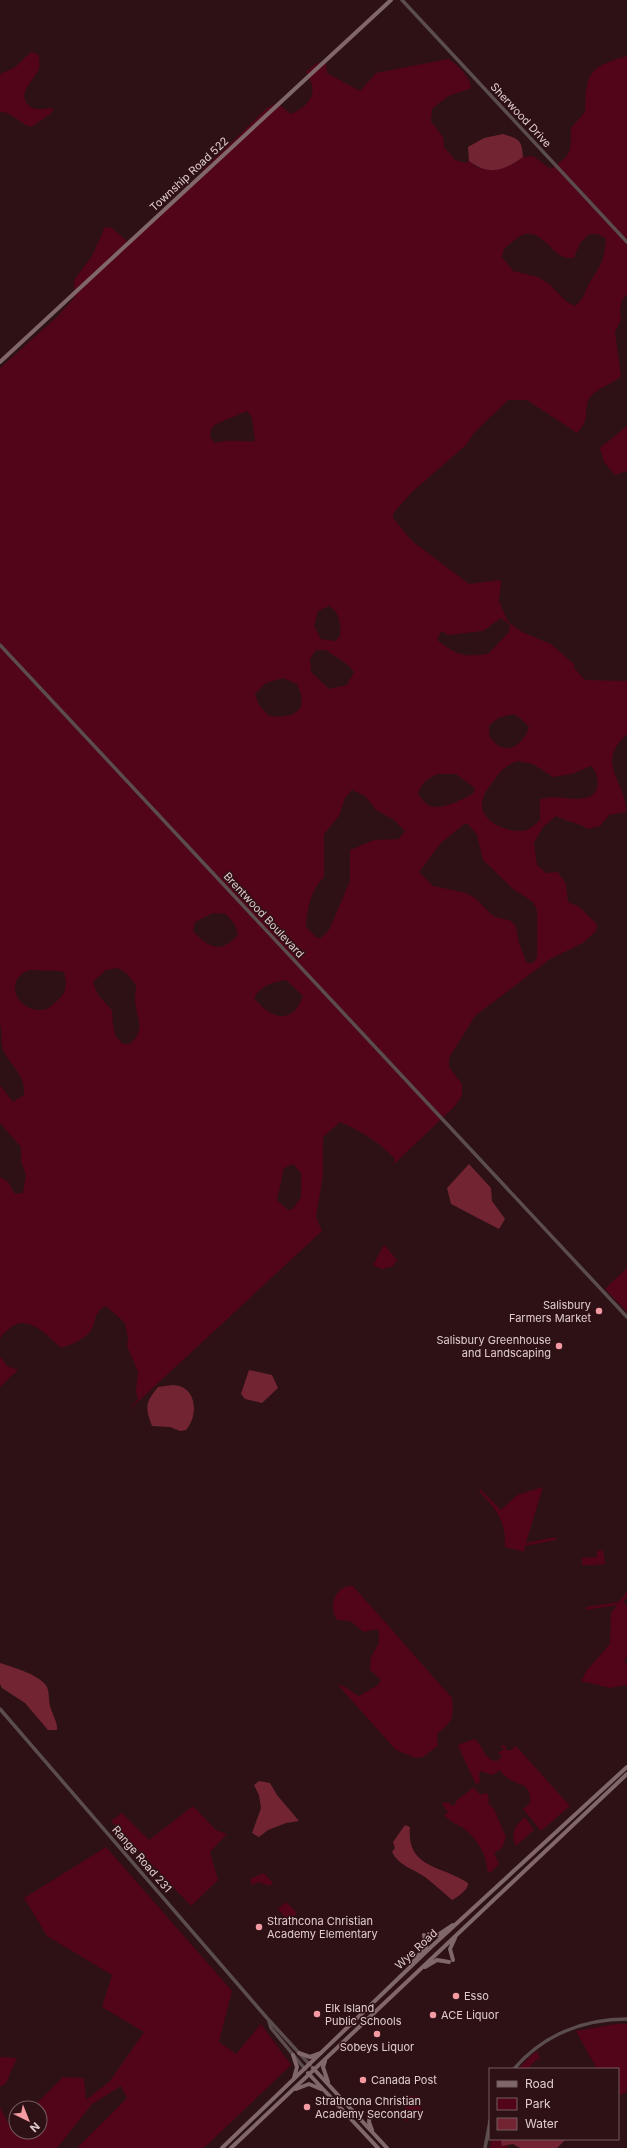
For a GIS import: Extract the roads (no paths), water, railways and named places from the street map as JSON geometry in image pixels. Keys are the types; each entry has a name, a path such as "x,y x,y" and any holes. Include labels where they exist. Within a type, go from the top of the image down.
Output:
{"main road":[{"name":"Township Road 522","path":"0,362 391,0"},
{"name":"Wye Road","path":"222,2148 324,2052 412,1965 627,1767"},
{"name":"Wye Road","path":"231,2148 627,1774"},
{"path":"429,1934 438,1935 457,1923"},
{"path":"417,1972 437,1960 451,1961 450,1950 457,1934"},
{"path":"412,1965 426,1946 424,1935"},
{"path":"299,2053 305,2057 312,2057 324,2052"},
{"path":"292,2082 297,2069 293,2056"},
{"path":"326,2058 322,2067 330,2086"},
{"path":"310,2065 387,2148"},
{"path":"305,2069 378,2148"},
{"path":"290,2092 309,2084 325,2091"},
{"path":"370,2112 369,2122 373,2132"}],"street":[{"name":"Sherwood Drive","path":"402,0 627,242"},
{"name":"Brentwood Boulevard","path":"0,645 627,1317"},
{"name":"Range Road 231","path":"0,1709 269,2021 310,2065"},
{"path":"515,2068 532,2050 565,2030 585,2023 627,2019"},
{"name":"Range Road 231","path":"269,2021 271,2028 305,2069"},
{"path":"485,2148 489,2126"}],"water":[{"path":"503,134 513,137 519,141 522,147 523,157 509,166 496,170 483,169 469,161 468,147 484,138"},
{"path":"469,1164 491,1188 492,1201 505,1219 499,1229 451,1204 447,1188"},
{"path":"249,1370 272,1375 278,1388 262,1403 245,1399 241,1394"},
{"path":"173,1385 187,1390 193,1402 193,1417 186,1430 180,1431 170,1427 152,1426 148,1414 147,1410 149,1401 158,1387"},
{"path":"0,1663 33,1675 44,1683 48,1690 50,1706 56,1722 57,1730 48,1730 25,1703 2,1688 0,1684"},
{"path":"259,1781 270,1783 277,1795 299,1821 286,1823 268,1830 259,1837 252,1833 261,1808 259,1795 254,1785"},
{"path":"405,1825 410,1827 410,1841 414,1851 420,1858 428,1864 468,1883 467,1888 460,1895 452,1900 425,1877 402,1864 398,1860 392,1852 395,1848 393,1842"},
{"path":"502,2140 565,2140 557,2148 520,2148 513,2144 502,2146"}],"place":[{"name":"Salisbury Farmers Market","path":"599,1311"},
{"name":"Salisbury Greenhouse and Landscaping","path":"559,1346"},
{"name":"Strathcona Christian Academy Elementary","path":"259,1927"},
{"name":"Esso","path":"456,1996"},
{"name":"Elk Island Public Schools","path":"317,2014"},
{"name":"ACE Liquor","path":"433,2015"},
{"name":"Sobeys Liquor","path":"377,2034"},
{"name":"Canada Post","path":"363,2080"},
{"name":"Strathcona Christian Academy Secondary","path":"307,2107"}]}
